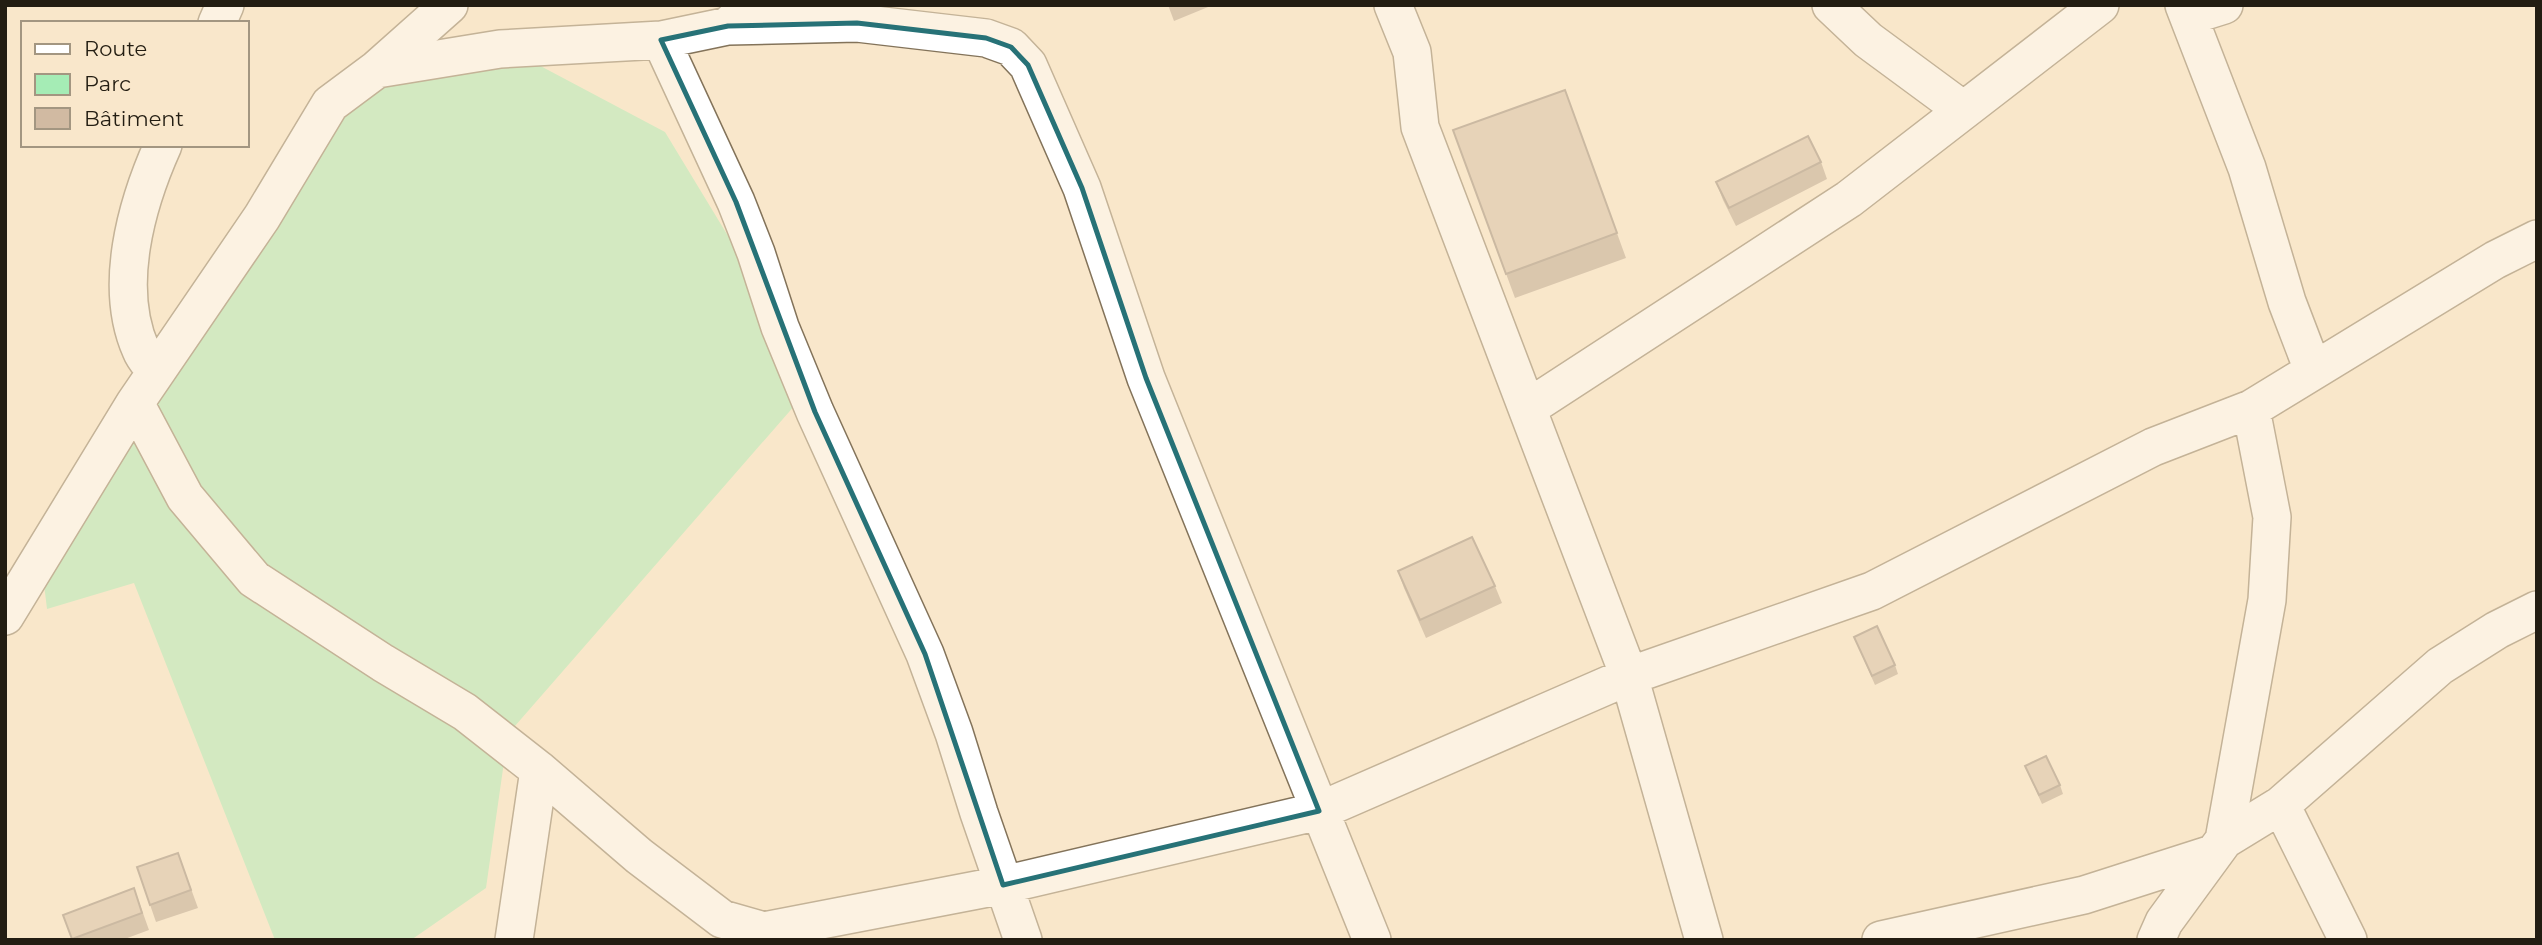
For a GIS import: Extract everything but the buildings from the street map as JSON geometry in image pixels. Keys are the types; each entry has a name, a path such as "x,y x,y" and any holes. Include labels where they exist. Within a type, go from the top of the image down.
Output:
{"street":[{"path":"218,21 225,5"},
{"path":"5,616 135,403 262,217 330,104 377,69 449,5"},
{"path":"1393,5 1412,52 1420,127 1629,676 1704,940"},
{"path":"1831,5 1868,40 1964,110"},
{"path":"1528,408 1849,199 2100,5"},
{"path":"2224,5 2187,11 2247,168 2287,302 2313,370"},
{"path":"377,69 500,49 661,40 739,15 857,23 985,38 1011,47 1028,65 1082,188 1146,378 1372,940"},
{"path":"661,40 736,202 780,327 815,412 925,654 1023,940"},
{"path":"156,372 142,353 133,329 129,301 135,224 146,183 162,147"},
{"path":"135,403 185,497 254,579 383,663 465,712 540,770 639,856 722,919 770,934 1003,885 1319,811 1629,676 1872,591 2153,447 2251,409 2495,260 2537,239"},
{"path":"2155,940 2164,922 2218,847 2267,600 2272,517 2251,409"},
{"path":"1881,940 2084,895 2218,847 2281,805 2440,666 2497,630 2537,610"},
{"path":"514,940 540,770"},
{"path":"2281,805 2348,940"}],"highlighted area":[{"path":"857,23 986,38 1011,47 1028,65 1082,188 1146,378 1319,811 1003,885 925,654 815,412 736,202 661,40 728,26"}],"green space":[{"path":"516,53 665,132 816,381 508,734 486,888 411,940 275,940 134,583 47,609 39,543 306,139 417,64"}]}
